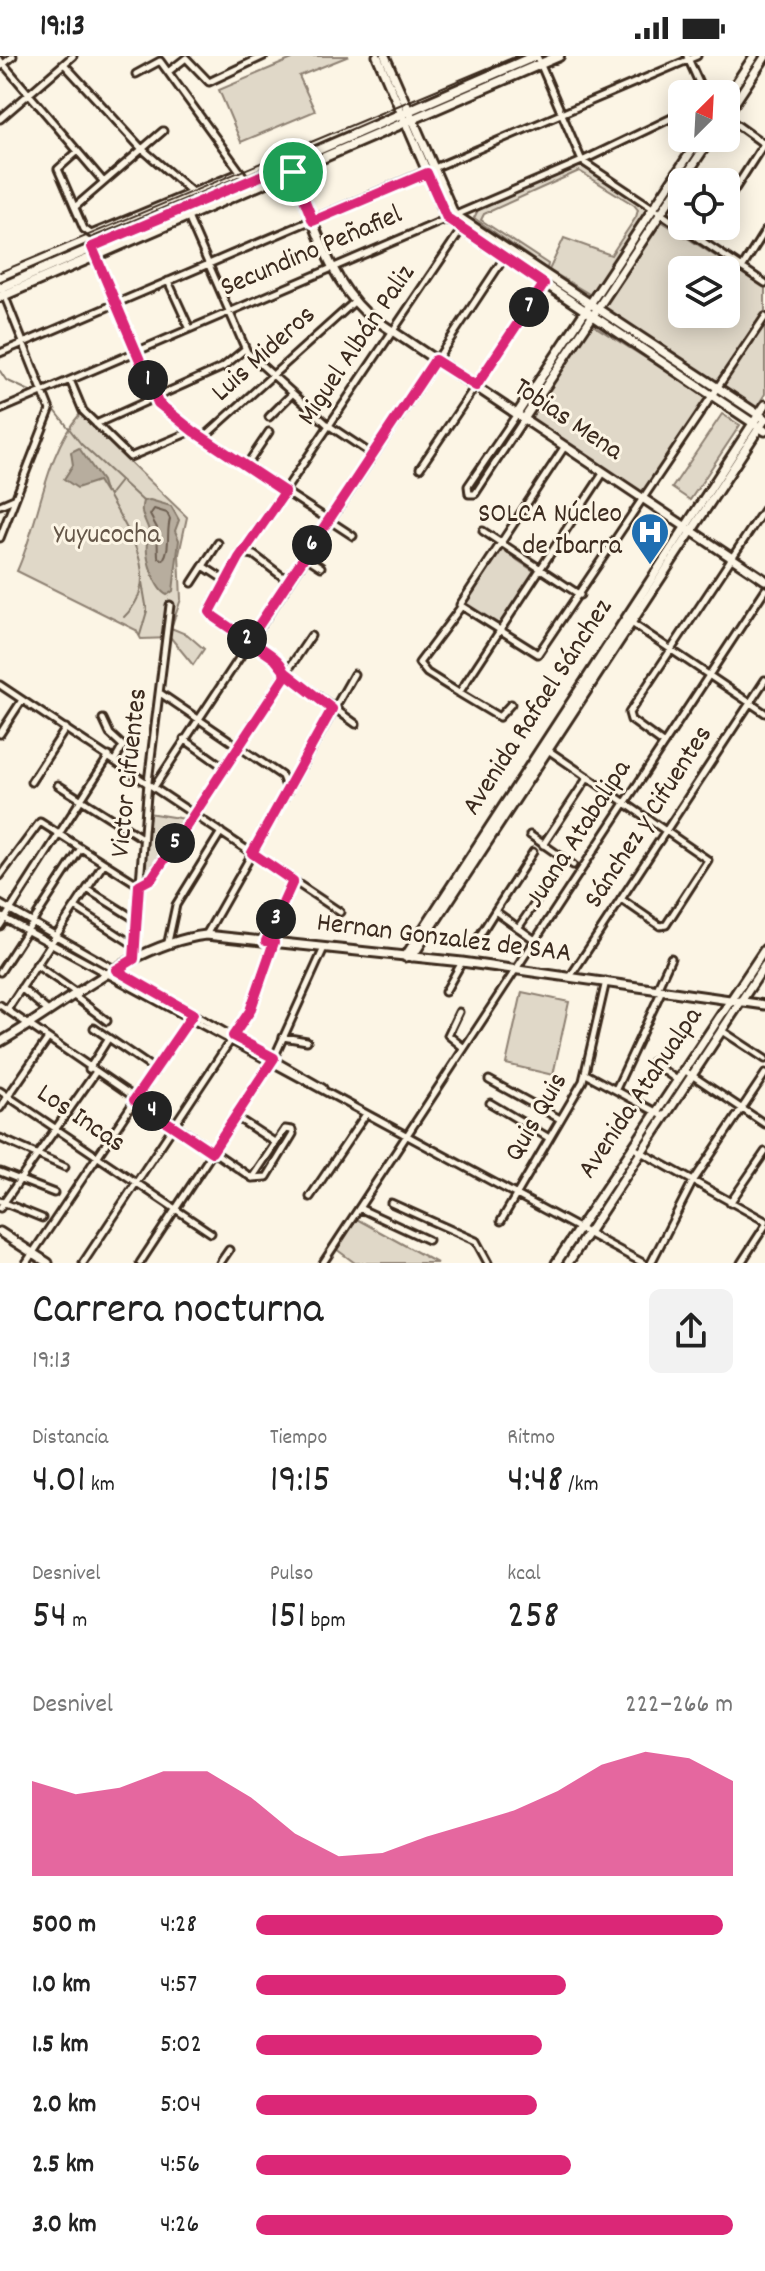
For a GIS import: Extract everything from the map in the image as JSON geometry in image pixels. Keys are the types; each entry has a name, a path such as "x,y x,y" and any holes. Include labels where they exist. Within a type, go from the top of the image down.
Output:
{"main road":[{"path":"94,251 187,216 537,59 559,56"},
{"path":"1,292 247,181 291,168"}],"street":[{"path":"13,56 1,64 103,181"},
{"path":"0,119 73,56"},
{"path":"168,72 187,57 209,82 264,56"},
{"path":"377,56 451,216 547,281 594,306 759,427"},
{"path":"385,56 407,118"},
{"path":"0,353 697,56"},
{"path":"738,80 754,56"},
{"path":"740,95 765,57"},
{"path":"687,58 697,80"},
{"path":"537,59 582,161 765,283"},
{"path":"136,74 157,60 247,181"},
{"path":"64,64 141,148 192,192"},
{"name":"Secundino Peñafiel","path":"0,410 135,353 228,309 582,161 668,120"},
{"path":"740,126 765,143 740,181"},
{"path":"75,207 163,131"},
{"path":"77,152 58,169 84,229 91,234 241,172"},
{"path":"594,306 584,312 521,417 475,494 469,494 468,486 521,417 592,317 594,306 692,152"},
{"path":"656,211 700,152"},
{"name":"Tobias Mena","path":"291,168 333,267 354,302 390,332 765,580"},
{"path":"187,216 245,349 291,395 373,455"},
{"name":"Miguel Albán Paliz","path":"249,640 214,617 210,610 243,553 463,226"},
{"path":"742,268 765,231"},
{"path":"94,251 156,397 193,431 353,536"},
{"path":"154,787 287,580 506,254"},
{"path":"168,281 189,327"},
{"path":"547,281 584,312 715,392 762,416"},
{"path":"420,468 547,281"},
{"path":"0,538 50,413 1,292"},
{"name":"Luis Mideros","path":"203,438 354,302"},
{"path":"462,608 540,654 765,317"},
{"path":"96,424 223,367 245,349"},
{"name":"Luis Mideros","path":"70,380 83,411 130,457 193,431"},
{"path":"269,417 291,395"},
{"name":"Avenida Rafael Sánchez","path":"408,957 687,528 759,427 765,405"},
{"path":"246,466 269,432"},
{"path":"511,704 499,717 427,673 419,663 462,608 565,446"},
{"path":"459,693 604,472"},
{"path":"0,505 15,499"},
{"path":"664,744 631,720 629,713 765,508"},
{"path":"483,531 580,595"},
{"path":"192,583 218,543"},
{"path":"243,553 254,555 287,580"},
{"path":"304,556 321,567"},
{"path":"203,566 226,581"},
{"name":"Juana Atabalipa","path":"323,1263 765,590"},
{"name":"Avenida Rafael Sánchez","path":"408,957 630,622 642,598"},
{"name":"Victor Cifuentes","path":"134,959 148,782 170,605"},
{"path":"630,622 765,713"},
{"path":"0,876 37,823 43,822 139,885 152,878 311,636"},
{"path":"249,640 281,664 286,673 356,724"},
{"path":"206,935 354,674"},
{"name":"Sánchez y Cifuentes","path":"570,978 765,680"},
{"path":"0,685 340,912"},
{"path":"160,693 282,776 287,789"},
{"path":"0,734 22,700"},
{"path":"0,926 2,918 11,910 83,800 123,746 110,734 103,719"},
{"path":"31,782 66,728"},
{"path":"184,739 225,768"},
{"path":"547,749 707,857 709,864 666,925 660,926 621,899"},
{"path":"543,845 588,777"},
{"path":"58,785 143,838"},
{"path":"168,942 176,905 221,832"},
{"path":"530,835 573,865"},
{"path":"0,972 81,848"},
{"path":"475,943 533,852"},
{"path":"7,1010 104,863"},
{"path":"518,928 558,870"},
{"path":"83,1263 250,1011 270,941 293,881"},
{"path":"87,889 135,919"},
{"path":"0,904 188,1020 272,1061 643,1263"},
{"path":"75,907 134,945"},
{"path":"495,911 535,940"},
{"path":"2,918 193,1014 231,1040"},
{"name":"Hernan Gonzalez de SAA","path":"0,1042 134,959 168,942 206,935 462,962 765,1005"},
{"path":"140,1263 272,1061 324,947"},
{"name":"Avenida Atahualpa","path":"556,1263 765,949"},
{"path":"616,1089 671,958"},
{"path":"445,992 462,962"},
{"path":"36,965 107,1021"},
{"name":"Avenida Atahualpa","path":"568,1263 765,965"},
{"name":"Quis Quis","path":"501,1221 586,1074 606,981"},
{"path":"21,988 49,1012"},
{"path":"0,1005 27,1027 252,1178 267,1177 293,1134 292,1130 285,1129 252,1178"},
{"path":"459,1012 448,1035 464,1048"},
{"path":"26,1263 193,1014"},
{"path":"714,1024 765,1059"},
{"path":"94,1028 148,1065"},
{"path":"283,1037 307,1041"},
{"path":"89,1069 108,1039"},
{"path":"0,1108 47,1040"},
{"path":"652,1062 677,1080"},
{"path":"684,1070 765,1124"},
{"path":"42,1218 1,1204 95,1073"},
{"path":"586,1074 665,1117"},
{"path":"651,1263 692,1183 765,1074"},
{"path":"489,1080 560,1119"},
{"name":"Los Incas","path":"0,1091 211,1233"},
{"path":"490,1103 549,1138"},
{"path":"310,1197 366,1114"},
{"path":"236,1117 276,1143"},
{"path":"0,1138 65,1167"},
{"path":"632,1147 765,1224 741,1263"},
{"path":"730,1203 765,1152"},
{"path":"0,1172 54,1193"},
{"path":"391,1203 476,1241 488,1263"},
{"path":"359,1208 428,1240"},
{"path":"0,1232 48,1263"},
{"path":"220,1263 229,1250"}],"green space":[{"path":"292,56 349,56 299,76 315,111 241,142 219,90 292,59"},
{"path":"578,164 647,208 591,295 549,270 564,238 611,255 636,217 638,210 634,205 579,171 484,214 481,220 548,264 547,269 474,218 478,210"},
{"path":"661,221 668,226 668,240 690,240 715,256 668,256 668,328 740,328 740,272 765,288 765,311 716,383 604,308"},
{"path":"765,321 765,394 756,408 722,386"},
{"path":"591,324 708,397 643,494 528,417"},
{"name":"Yuyucocha","path":"80,414 187,517 179,554 181,599 171,628 188,635 204,649 193,665 171,638 141,639 136,630 17,571 59,448"},
{"path":"722,414 740,425 690,500 672,488"},
{"path":"502,550 535,572 498,627 465,604"},
{"path":"148,813 185,819 146,876 144,874"},
{"path":"522,992 569,1002 553,1075 506,1064"},
{"path":"353,1217 437,1263 355,1263 336,1249"}],"water":[{"path":"79,448 102,481 106,494 98,481 77,488 64,479 73,465 71,452"},
{"path":"143,501 171,506 179,520 175,531 179,540 173,591 167,595 155,580 148,556 150,536 142,506"}],"waterway":[{"path":"0,371 6,380 34,393"},
{"path":"51,405 81,444 143,501"},
{"path":"109,495 120,481"},
{"path":"107,493 132,539 142,571 136,602 124,617"},
{"path":"140,635 147,611 142,582"}],"railway":[{"path":"0,272 517,56"}],"place":[{"name":"SOLCA Núcleo de Ibarra","path":"650,566"}],"route":[{"path":"293,172 289,164 92,247 158,403 193,431 285,492 239,558 210,610 211,615 274,658 286,673 332,709 252,853 293,881 266,941 274,942 250,1011 233,1036 274,1058 212,1152 134,1100 193,1014 116,970 134,959 139,885 152,878 284,678 286,673 285,668 274,658 249,640 435,360 476,386 544,284 447,218 427,173 313,221 293,172"}]}
